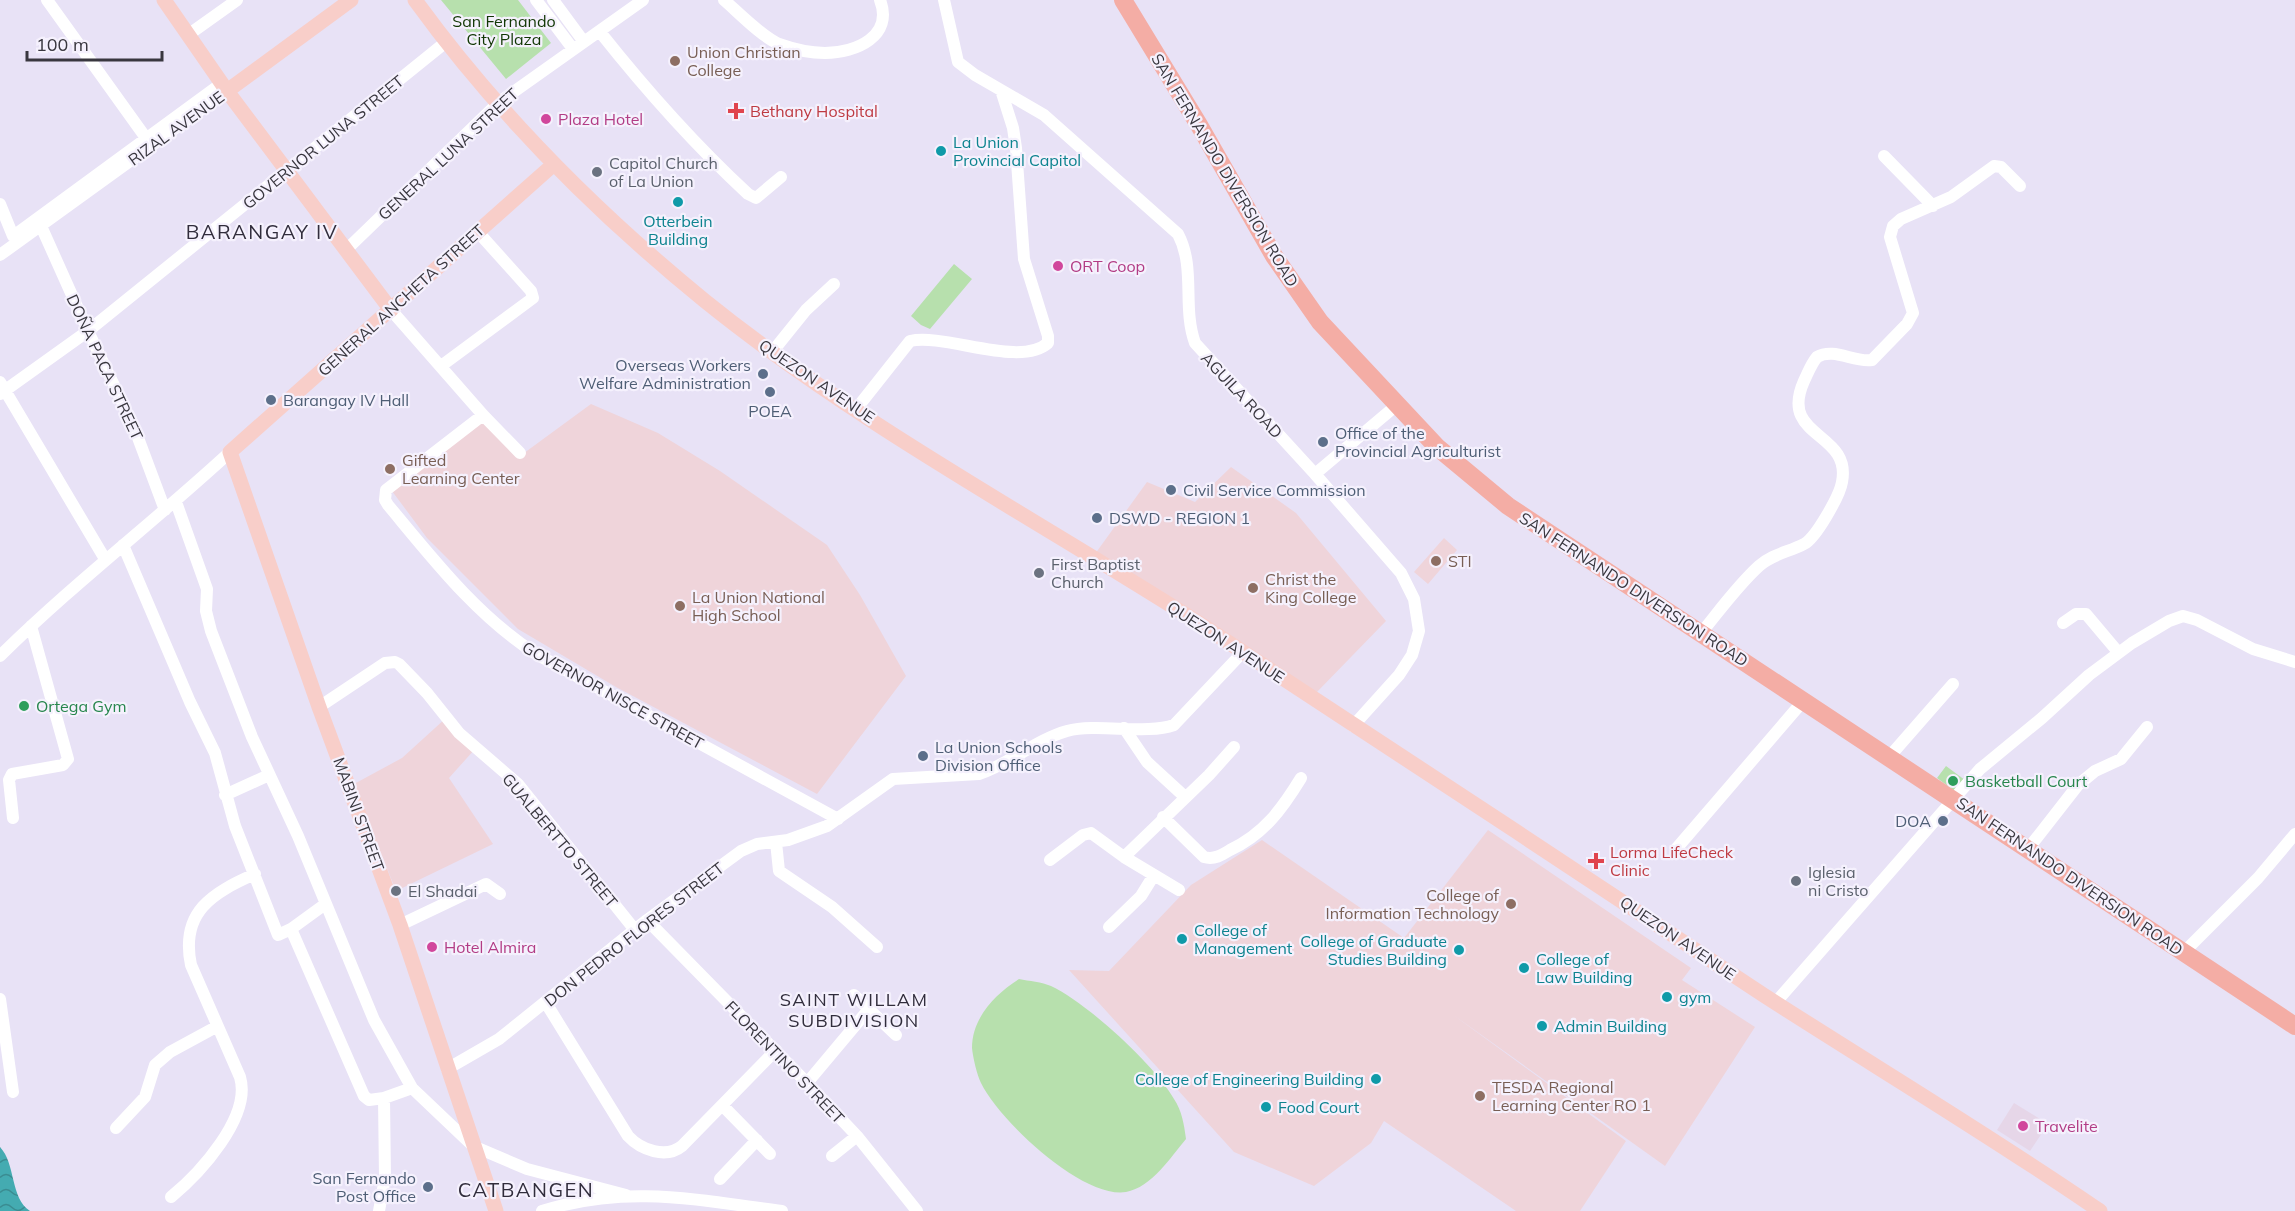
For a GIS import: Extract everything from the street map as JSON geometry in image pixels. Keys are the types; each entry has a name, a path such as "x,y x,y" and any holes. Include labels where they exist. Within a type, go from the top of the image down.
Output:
{"highway":[{"name":"SAN FERNANDO DIVERSION ROAD","path":"1123,0 1199,125 1274,256 1320,322 1437,447 1486,489 2295,1026"}],"main road":[{"path":"164,0 286,172 391,310"},
{"name":"RIZAL AVENUE","path":"224,87 338,0"},
{"name":"RIZAL AVENUE","path":"224,87 351,0"},
{"name":"QUEZON AVENUE","path":"415,0 498,103 554,164 621,229 697,294 773,351 856,408 1243,652 1776,1002 2100,1211"},
{"name":"GENERAL ANCHETA STREET","path":"230,452 554,164"},
{"name":"MABINI STREET","path":"230,452 400,925 496,1211"}],"street":[{"path":"47,0 146,138"},
{"path":"188,36 237,0"},
{"path":"537,0 573,49"},
{"path":"553,0 585,42"},
{"name":"GENERAL LUNA STREET","path":"346,250 498,103 642,0"},
{"path":"724,0 776,43 824,53 844,51 879,33 885,19 880,0"},
{"name":"AGUILA ROAD","path":"944,0 958,62 1044,116 1178,234 1187,251 1190,319 1196,344 1315,474 1401,573 1414,599 1419,620 1416,645 1407,664 1353,726"},
{"path":"600,32 675,121 748,194 756,198 781,177"},
{"name":"GOVERNOR LUNA STREET","path":"2,389 88,331 447,42"},
{"name":"RIZAL AVENUE","path":"0,245 146,138 224,87"},
{"name":"RIZAL AVENUE","path":"0,255 224,87"},
{"path":"856,408 910,341 921,338 981,349 1032,351 1048,343 1048,336 1024,259 1016,148 1013,128 1001,90"},
{"path":"1884,156 1933,206"},
{"path":"1702,632 1759,566 1811,539 1838,494 1842,482 1840,459 1833,448 1799,415 1796,401 1817,357 1827,353 1866,361 1872,360 1907,324 1913,313 1912,305 1890,237 1891,231 1901,219 1959,192 1994,166 2001,167 2020,186"},
{"path":"0,204 14,236"},
{"name":"DOÑA PACA STREET","path":"41,226 134,426 165,510"},
{"path":"441,366 533,298 531,291 478,232"},
{"path":"773,351 807,310 834,284"},
{"path":"391,310 483,415 520,453"},
{"path":"2,389 105,559"},
{"path":"1315,474 1398,404"},
{"name":"GOVERNOR NISCE STREET","path":"483,415 386,490 385,500 388,505 423,547 483,614 508,636 536,654 838,819"},
{"name":"GENERAL ANCHETA STREET","path":"0,656 105,559 176,502 230,452"},
{"path":"176,502 207,589 206,611 211,631 268,775 298,836 324,905 374,1020 412,1088 473,1146 527,1168 626,1195"},
{"path":"123,545 189,702 215,753 225,795 278,934 291,929 324,905"},
{"path":"2063,623 2076,614 2086,614 2118,652"},
{"path":"1776,1002 1980,769 2118,652 2169,621 2183,616 2197,620 2244,646 2295,662"},
{"path":"13,818 9,780 12,774 63,765 68,759 31,626"},
{"name":"DON PEDRO FLORES STREET","path":"447,1069 490,1045 546,1003 647,920 741,851 758,844 810,833 838,819 893,779 979,774 992,770 1045,739 1069,731 1174,725 1243,652"},
{"name":"GUALBERTTO STREET","path":"320,707 385,663 399,664 427,693 459,733 518,784 635,930"},
{"path":"1890,756 1953,684"},
{"path":"1676,849 1804,700"},
{"path":"2028,849 2078,785 2095,771 2121,759 2147,727"},
{"path":"1124,728 1147,762 1184,796"},
{"path":"1124,857 1184,796 1201,783 1234,747"},
{"path":"225,795 268,775"},
{"path":"1163,817 1204,857 1213,858 1248,842 1272,821 1301,778"},
{"path":"1050,860 1089,832 1124,857 1179,890"},
{"path":"2184,952 2258,878 2295,834"},
{"path":"776,842 779,871 832,907 878,947"},
{"path":"171,1197 202,1168 216,1150 242,1099 243,1088 191,965 187,948 189,930 210,898 226,887 255,874"},
{"path":"1109,927 1141,896 1154,875"},
{"path":"400,925 486,884 500,894"},
{"name":"FLORENTINO STREET","path":"647,920 807,1083 856,1136 917,1211"},
{"path":"291,929 363,1094 369,1100 384,1098 412,1088"},
{"path":"854,995 896,1035"},
{"path":"0,999 13,1092"},
{"path":"546,1003 635,1143 652,1150 676,1150 723,1106 776,1050"},
{"path":"807,1083 868,1010"},
{"path":"116,1128 145,1097 155,1065 170,1052 216,1027"},
{"path":"379,1211 385,1178 384,1098"},
{"path":"723,1106 770,1154"},
{"path":"832,1156 856,1136"},
{"path":"720,1179 757,1140"},
{"path":"542,1211 568,1203 626,1195 654,1195 782,1211"}],"shaded area":[{"name":"La Union National High School","path":"591,404 658,433 720,471 827,545 860,595 906,676 817,794 616,687 518,629 427,538 392,491 485,419 520,456"},
{"name":"Christ the King College","path":"1231,467 1296,513 1386,621 1316,693 1095,554 1147,482 1195,502"},
{"name":"STI","path":"1444,538 1457,550 1428,584 1414,572"},
{"path":"446,718 475,749 449,778 493,844 396,891 354,784 402,758"},
{"path":"1488,830 1691,968 1682,980 1755,1027 1665,1166 1452,1014 1626,1141 1580,1211 1516,1211 1384,1121 1371,1143 1314,1186 1234,1152 1069,970 1109,971 1191,885 1262,840 1404,938"},
{"name":"Travelite","path":"2014,1103 2048,1124 2030,1151 1997,1130"}],"green space":[{"name":"San Fernando City Plaza","path":"441,0 518,0 551,43 506,79"},
{"path":"954,264 972,279 930,329 921,325 911,316"},
{"name":"Basketball Court","path":"1946,766 1969,783 1960,795 1937,778"},
{"path":"1019,979 1051,986 1083,1006 1136,1052 1174,1099 1181,1113 1186,1139 1160,1171 1144,1184 1126,1192 1108,1191 1087,1183 1066,1170 1023,1136 1005,1117 981,1083 972,1048 976,1027 986,1008"}],"water":[{"path":"0,1147 9,1162 19,1198 30,1211 0,1211"}],"place":[{"name":"Union Christian College","path":"675,61"},
{"name":"Bethany Hospital","path":"736,111"},
{"name":"Plaza Hotel","path":"546,119"},
{"name":"La Union Provincial Capitol","path":"941,151"},
{"name":"Capitol Church of La Union","path":"597,172"},
{"name":"Otterbein Building","path":"678,202"},
{"name":"ORT Coop","path":"1058,266"},
{"name":"Overseas Workers Welfare Administration","path":"763,374"},
{"name":"POEA","path":"770,392"},
{"name":"Barangay IV Hall","path":"271,400"},
{"name":"Office of the Provincial Agriculturist","path":"1323,442"},
{"name":"Gifted Learning Center","path":"390,469"},
{"name":"Civil Service Commission","path":"1171,490"},
{"name":"DSWD - REGION 1","path":"1097,518"},
{"name":"STI","path":"1436,561"},
{"name":"First Baptist Church","path":"1039,573"},
{"name":"Christ the King College","path":"1253,588"},
{"name":"La Union National High School","path":"680,606"},
{"name":"Ortega Gym","path":"24,706"},
{"name":"La Union Schools Division Office","path":"923,756"},
{"name":"Basketball Court","path":"1953,781"},
{"name":"DOA","path":"1943,821"},
{"name":"Lorma LifeCheck Clinic","path":"1596,861"},
{"name":"Iglesia ni Cristo","path":"1796,881"},
{"name":"El Shadai","path":"396,891"},
{"name":"College of Information Technology","path":"1511,904"},
{"name":"College of Management","path":"1182,939"},
{"name":"Hotel Almira","path":"432,947"},
{"name":"College of Graduate Studies Building","path":"1459,950"},
{"name":"College of Law Building","path":"1524,968"},
{"name":"gym","path":"1667,997"},
{"name":"Admin Building","path":"1542,1026"},
{"name":"College of Engineering Building","path":"1376,1079"},
{"name":"TESDA Regional Learning Center RO 1","path":"1480,1096"},
{"name":"Food Court","path":"1266,1107"},
{"name":"Travelite","path":"2023,1126"},
{"name":"San Fernando Post Office","path":"428,1187"}],"district":[{"name":"BARANGAY IV","path":"262,232"},
{"name":"SAINT WILLAM SUBDIVISION","path":"854,1010"},
{"name":"CATBANGEN","path":"526,1190"}]}
